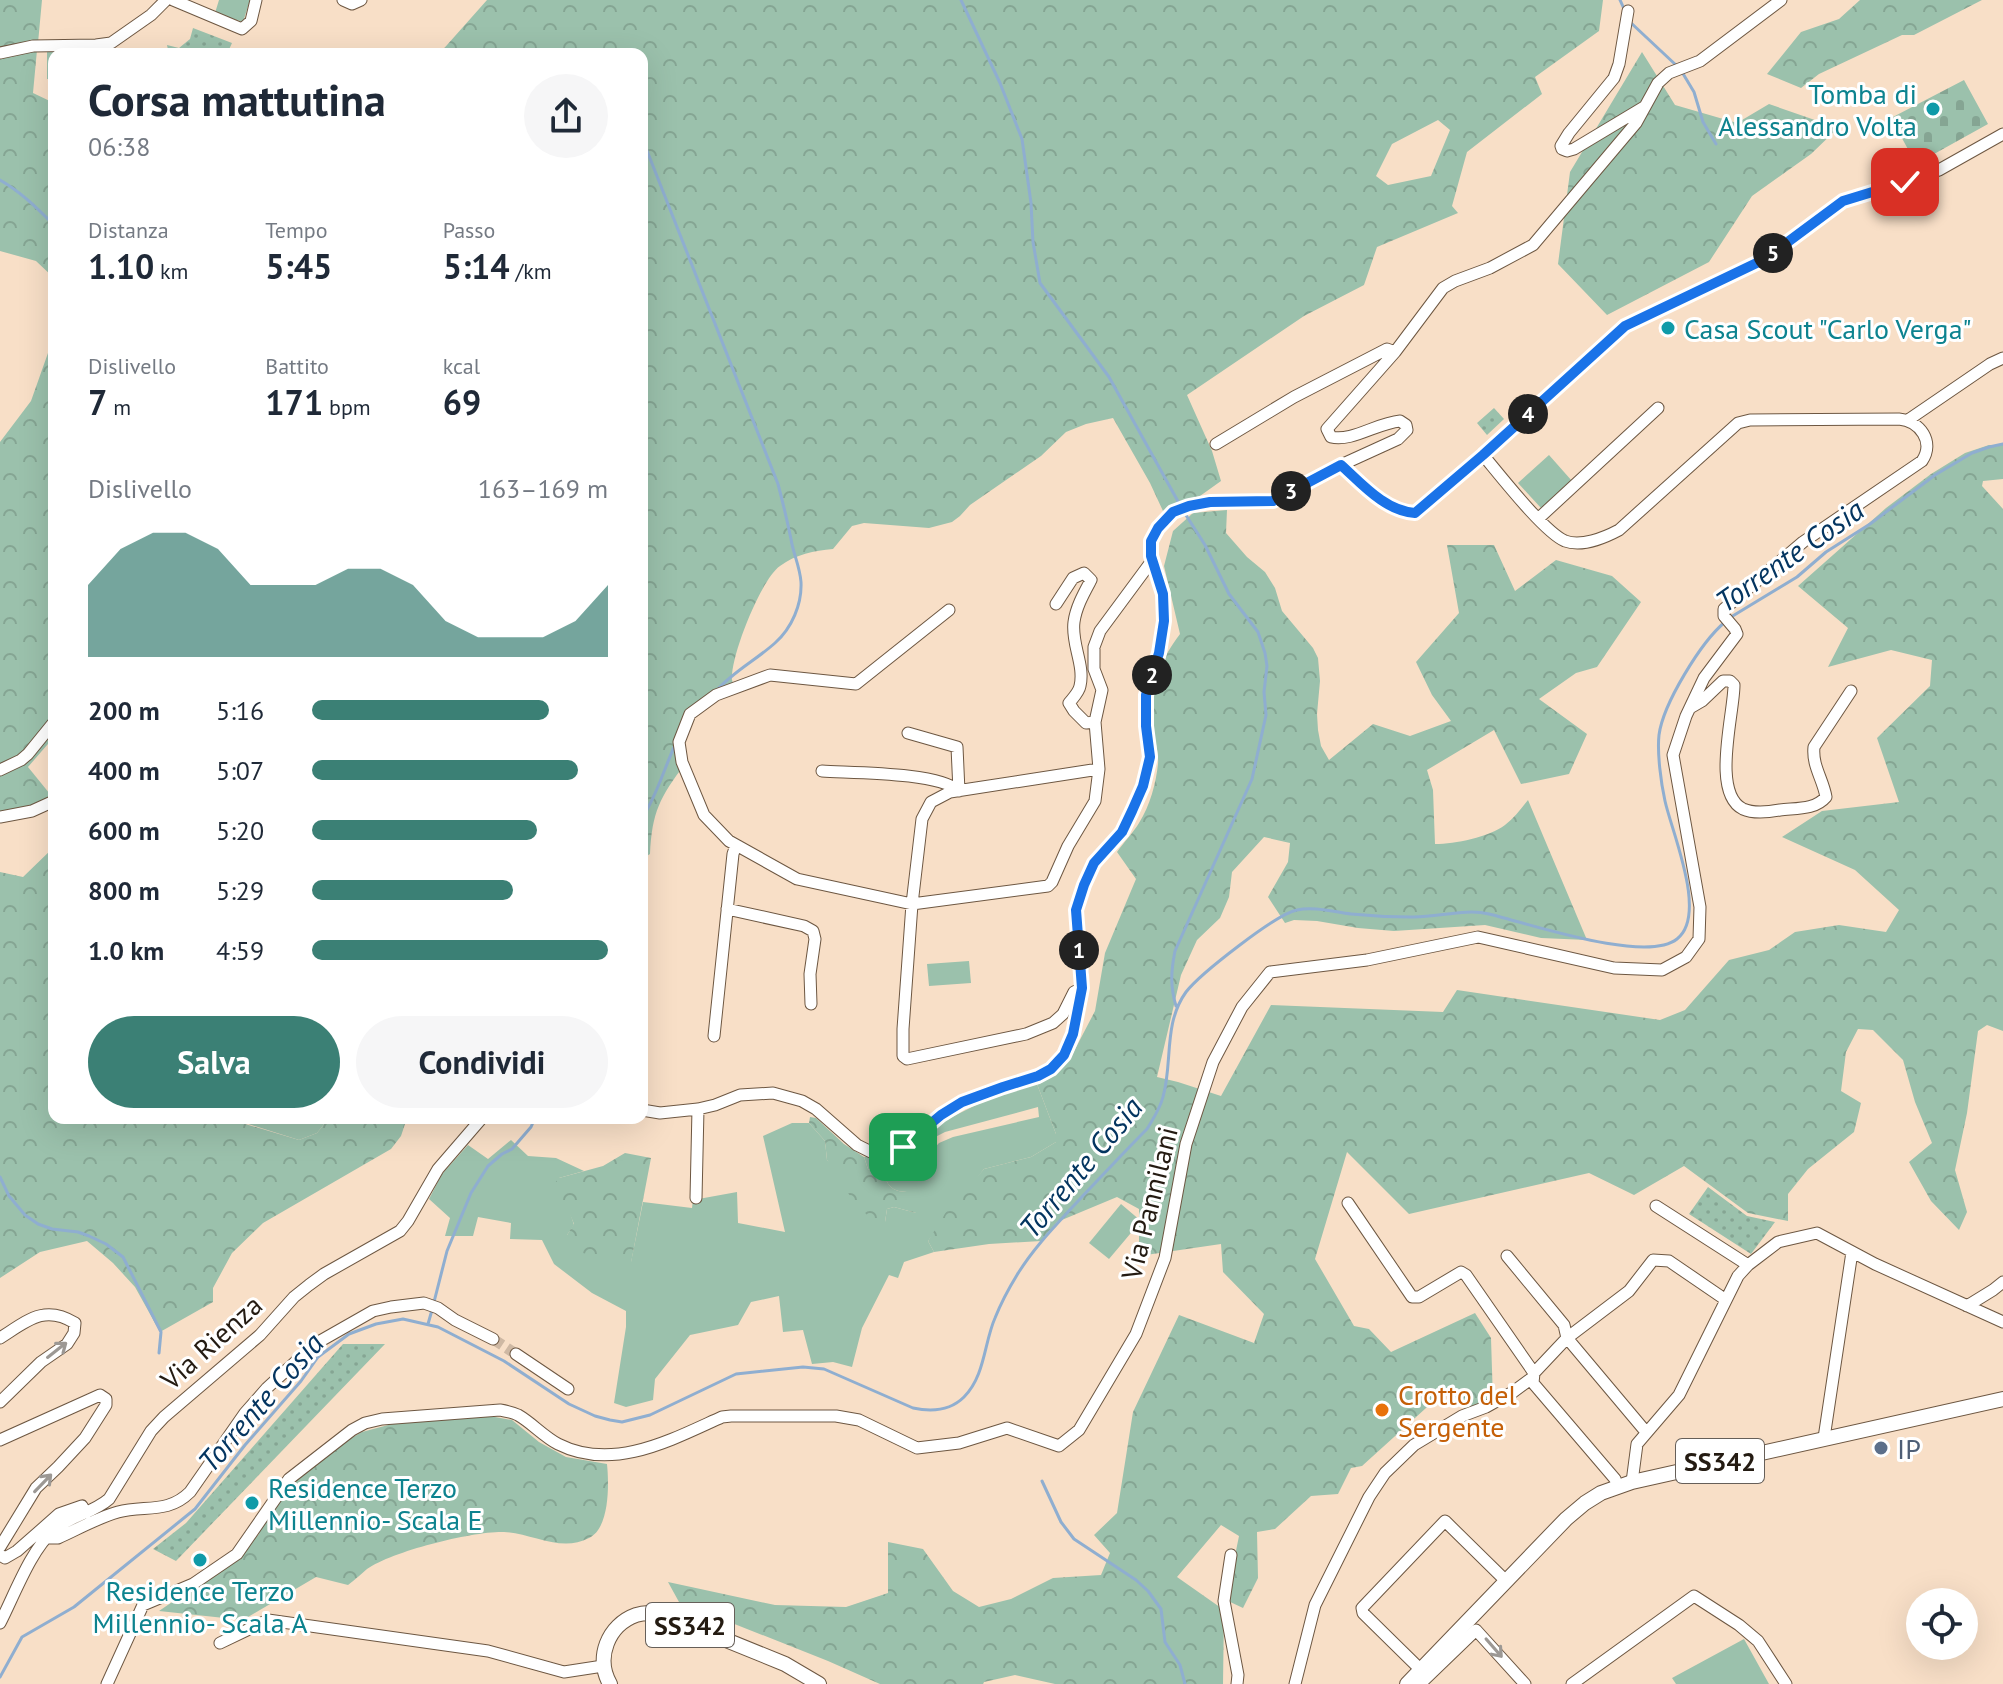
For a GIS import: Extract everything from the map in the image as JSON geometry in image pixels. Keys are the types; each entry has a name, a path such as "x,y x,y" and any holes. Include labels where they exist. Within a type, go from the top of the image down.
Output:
{"main road":[{"name":"SS342","path":"1407,1684 1420,1677 1566,1519 1601,1493 1625,1484 2002,1398"},
{"name":"SS342","path":"603,1666 605,1646 620,1624 630,1617 649,1612 662,1614 785,1664 819,1684"},
{"path":"603,1666 610,1684"}],"street":[{"path":"0,53 33,46 111,43 151,15 166,0"},
{"path":"173,0 242,29 251,21 256,0"},
{"path":"343,0 352,4 361,0"},
{"path":"648,1111 660,1113 698,1109 740,1095 773,1093 802,1101 816,1109 857,1145 871,1152 888,1152 908,1144 941,1115 962,1102 1051,1069 1064,1055 1073,1034 1082,988 1076,910 1080,897 1094,863 1122,832 1143,786 1150,757 1146,695 1159,653 1164,621 1163,594 1151,562 1151,541 1158,528 1173,512 1189,506 1210,502 1273,501 1398,439 1407,430 1400,421 1378,425 1342,439 1331,437 1327,429 1395,352 1443,288 1533,245 1636,123 1658,83 1669,73 1700,61 1781,0"},
{"path":"1627,16 1614,78 1569,133 1562,149 1574,149 1645,107"},
{"path":"1341,465 1373,495 1399,509 1415,513 1625,326 1765,259 1843,201 1939,170 2003,134"},
{"path":"1216,444 1294,397 1387,349 1395,352"},
{"path":"1908,420 1981,369 2003,358"},
{"path":"1539,518 1658,408"},
{"path":"1483,455 1552,532 1567,542 1602,539 1619,530 1738,423 1750,420 1908,420 1920,428 1928,445 1928,453 1916,466 1803,542 1724,609 1724,616 1737,634 1704,678 1690,708"},
{"path":"949,610 856,684 770,675 716,695 690,714 679,742 682,762 704,815 729,841 797,879 912,904 1048,886 1095,801 1099,769 1095,722 1102,690 1094,669 1094,647 1100,631 1151,562"},
{"path":"1056,604 1073,578 1084,573 1091,580 1074,621 1074,643 1081,672 1080,689 1069,703 1086,723 1095,722"},
{"path":"1690,708 1723,681 1734,685 1726,747 1726,775 1735,801 1741,808 1764,812 1809,807 1826,797 1813,759 1814,747 1851,691"},
{"name":"Via Pannilani","path":"107,1684 143,1605 193,1584 237,1554 289,1479 365,1423 396,1417 500,1410 516,1414 571,1450 591,1455 628,1453 652,1447 731,1416 836,1416 859,1420 917,1448 959,1443 1007,1428 1059,1446 1079,1430 1136,1334 1165,1258 1186,1144 1213,1062 1242,1007 1270,972 1367,960 1478,937 1614,968 1662,970 1686,957 1699,939 1700,907 1673,755 1690,708"},
{"path":"0,770 21,760 48,729"},
{"path":"908,733 959,741 959,791"},
{"path":"1082,988 1074,992 1063,1014 1053,1023 1026,1034 907,1059 903,1056 912,904 922,819 931,802 950,792 1099,769"},
{"path":"822,771 930,778 954,786 959,791"},
{"path":"0,817 32,811 48,804"},
{"path":"714,1036 736,845"},
{"path":"727,909 804,926 813,931 811,1004"},
{"path":"696,1198 698,1109"},
{"name":"Via Rienza","path":"0,1623 35,1552 53,1530 109,1499 157,1423 260,1335 294,1297 324,1274 400,1231 438,1169 477,1124"},
{"path":"1348,1203 1412,1297 1419,1297 1461,1272 1466,1275 1534,1373 1533,1383 1615,1479 1625,1484 1637,1444 1679,1395 1738,1276 1778,1242 1817,1233 2003,1322"},
{"path":"1656,1206 1748,1265"},
{"path":"1824,1438 1852,1252"},
{"path":"1507,1256 1564,1325 1567,1338 1646,1432"},
{"path":"1295,1684 1315,1605 1369,1497 1385,1473 1414,1445 1462,1416 1513,1392 1532,1378 1567,1338 1629,1291 1653,1260 1669,1261 1726,1300"},
{"path":"1967,1306 2003,1282"},
{"path":"48,1538 58,1538 118,1512 164,1507 179,1502 190,1492 251,1405 315,1344 373,1311 424,1303 493,1339"},
{"path":"0,1338 33,1317 52,1313 75,1323 74,1333 67,1344 41,1362 0,1402"},
{"path":"516,1354 568,1389"},
{"path":"0,1440 100,1395 106,1399 106,1405 85,1438 36,1488 0,1547"},
{"path":"0,1555 5,1558 17,1551 59,1514 82,1506 86,1513"},
{"path":"1506,1581 1445,1521 1362,1608 1363,1613 1420,1677 1476,1630 1525,1684"},
{"path":"1231,1555 1224,1601 1237,1684"},
{"path":"1572,1684 1694,1596 1758,1641 1786,1684"},
{"path":"220,1643 268,1620 488,1651 564,1672 603,1666"}],"green space":[{"path":"0,0 42,0 38,43 0,50"},
{"path":"219,0 250,0 243,22 215,13"},
{"path":"487,0 1603,0 1599,31 1535,77 1542,94 1467,152 1452,206 1458,213 1377,247 1364,285 1304,316 1187,395 1212,451 1221,481 1193,501 1163,511 1113,418 1066,432 1041,456 970,505 952,522 929,528 864,523 852,526 833,549 805,554 780,566 764,586 741,637 732,680 737,692 706,705 691,722 683,744 685,764 659,806 650,854 648,48 444,48","holes":["1438,120 1450,130 1431,176 1388,185 1376,176 1392,144"]},
{"path":"1860,0 1982,0 1914,35 1902,35 1819,74 1801,88 1767,74 1801,32 1839,19"},
{"path":"193,28 232,43 230,48 179,48 190,39"},
{"path":"37,50 33,93 48,100 48,272 36,261 0,251 0,57"},
{"path":"1642,52 1675,105 1737,123 1769,104 1838,128 1811,154 1752,196 1709,262 1607,315 1558,264 1570,172"},
{"path":"1964,80 1988,124 1916,164 1891,118"},
{"path":"48,353 48,744 28,767 48,792 48,801 0,818 0,442 31,401"},
{"path":"1494,408 1504,419 1487,435 1477,423"},
{"path":"1989,445 2003,445 2003,479 1983,481 1982,486 2003,509 2003,1031 1987,1025 1978,1031 1967,1113 1955,1170 1967,1212 1959,1230 1931,1201 1909,1162 1932,1143 1915,1102 1903,1060 1873,1030 1858,1029 1846,1052 1841,1091 1861,1103 1854,1132 1808,1169 1788,1194 1788,1221 1748,1213 1684,1166 1634,1195 1589,1173 1409,1214 1347,1152 1315,1259 1354,1326 1369,1329 1391,1352 1475,1313 1491,1338 1493,1401 1466,1410 1447,1389 1362,1466 1351,1468 1338,1494 1311,1496 1275,1529 1257,1532 1258,1578 1243,1608 1226,1600 1239,1536 1221,1525 1177,1577 1224,1610 1223,1684 1055,1684 1015,1675 983,1684 880,1684 679,1602 668,1582 775,1605 846,1607 888,1593 888,1542 923,1549 953,1591 979,1607 1011,1599 1053,1578 1101,1575 1110,1553 1094,1535 1117,1513 1133,1412 1179,1315 1254,1343 1264,1314 1223,1272 1221,1244 1139,1256 1139,1209 1117,1197 1057,1222 1041,1241 934,1252 928,1241 946,1212 984,1169 1031,1157 1056,1142 1056,1134 1037,1084 1052,1077 1071,1057 1095,1011 1105,953 1136,879 1117,852 1143,816 1156,779 1158,759 1152,714 1153,689 1160,667 1180,634 1164,566 1173,531 1193,513 1227,510 1226,533 1265,572 1275,588 1282,611 1313,648 1318,658 1320,681 1318,730 1321,746 1329,760 1373,724 1410,736 1451,721 1432,695 1416,662 1459,613 1447,545 1494,545 1515,591 1556,560 1612,576 1641,602 1597,667 1576,673 1539,699 1587,734 1569,774 1521,784 1494,730 1427,770 1433,790 1435,844 1490,833 1505,825 1528,800 1587,940 1541,938 1485,925 1394,931 1317,921 1294,920 1285,923 1268,897 1288,862 1290,843 1264,837 1232,872 1229,897 1220,918 1197,940 1181,975 1157,1077 1221,1096 1271,1005 1443,1012 1457,990 1660,1020 1685,1010 1729,960 1769,950 1795,932 1839,925 1886,932 1899,910 1855,870 1782,837 1822,811 1899,802 1877,738 1930,686 1932,660 1891,650 1828,667 1848,628 1798,586 1886,508 1931,474 1965,453"},
{"path":"1549,455 1572,481 1541,508 1518,483"},
{"path":"48,853 48,1124 245,1124 299,1140 317,1133 324,1124 405,1124 391,1149 263,1223 232,1253 213,1288 213,1302 160,1332 135,1287 87,1241 40,1252 0,1278 0,872 23,877"},
{"path":"969,961 971,983 929,986 927,964"},
{"path":"1037,1084 1056,1134 1056,1142 1031,1157 984,1169 928,1241 934,1252 904,1262 898,1278 889,1275 862,1328 852,1367 833,1362 812,1364 803,1330 783,1332 779,1296 751,1302 738,1325 690,1335 655,1379 653,1400 626,1407 614,1403 626,1311 592,1293 554,1264 542,1240 510,1239 511,1223 478,1217 473,1236 445,1236 450,1218 429,1199 442,1174 468,1145 488,1159 511,1140 528,1156 556,1158 584,1171 559,1178 574,1225 567,1235 631,1262 643,1202 692,1208 693,1200 737,1192 738,1223 785,1232 763,1136 792,1123 809,1123 825,1141 827,1160 885,1222 887,1209 894,1207 916,1213 915,1192 892,1188 885,1176 868,1169 864,1157 869,1156 881,1171 890,1173 927,1156 939,1143 953,1137 1039,1117 1038,1107 945,1132 908,1151 946,1120 990,1098"},
{"path":"810,1117 816,1118 844,1144 864,1157 868,1169 885,1176 892,1188 915,1192 925,1203 923,1210 916,1213 894,1207 887,1209 885,1222 875,1224 850,1196 827,1160 825,1141 809,1123"},
{"path":"248,1124 324,1124 317,1133 299,1140"},
{"path":"625,1153 651,1158 631,1263 578,1252 566,1243 574,1224 566,1205 550,1189 559,1178 603,1166"},
{"path":"1708,1187 1747,1216 1775,1222 1751,1254 1689,1214"},
{"path":"1121,1204 1141,1221 1109,1259 1089,1243"},
{"path":"343,1344 385,1344 176,1561 153,1549 186,1523"},
{"path":"484,1415 512,1420 539,1442 566,1457 607,1464 607,1505 596,1533 568,1544 504,1532 434,1543 379,1562 348,1585 316,1577 243,1620 159,1611 238,1557 259,1534 289,1482 330,1450 362,1432 407,1420"},
{"path":"1744,1639 1769,1684 1676,1684 1672,1678"}],"waterway":[{"path":"961,0 1022,139 1040,283 1109,377 1180,505"},
{"path":"1620,0 1625,11"},
{"path":"1630,22 1677,66"},
{"path":"1682,72 1716,144"},
{"path":"648,153 778,484 800,576 798,607 786,630 775,643 717,690"},
{"path":"0,180 48,219"},
{"name":"Torrente Cosia","path":"1731,617 1797,577 1826,552 1870,524 1935,475 1972,453 2003,444"},
{"path":"1176,1006 1172,978 1175,951 1252,779 1266,715 1264,692 1267,666 1258,632 1229,594 1205,545 1184,512"},
{"name":"Torrente Cosia","path":"0,1677 22,1637 74,1607 195,1509 318,1357 349,1334 376,1324 403,1319 438,1327 504,1361 569,1404 595,1416 622,1422 650,1415 736,1374 803,1367 824,1369 913,1408 934,1410 953,1405 971,1389 995,1318 1024,1265 1054,1227 1147,1129 1156,1114 1166,1084 1174,1017 1186,992 1222,959 1273,922 1304,909 1396,917 1480,912 1614,944 1640,947 1662,945 1677,939 1686,927 1689,893 1664,794 1659,735 1684,674 1725,622"},
{"path":"648,807 676,743"},
{"path":"434,1302 447,1251 471,1193 488,1166 512,1149 532,1124"},
{"path":"0,1177 9,1196 25,1215 38,1224 89,1236 123,1257 161,1332 159,1353"},
{"path":"428,1324 432,1310"},
{"path":"1042,1481 1061,1522 1074,1539 1136,1580 1161,1609 1165,1642 1180,1665 1185,1684"}],"tunnel":[{"path":"493,1339 516,1354"}],"place":[{"name":"Tomba di Alessandro Volta","path":"1933,109"},
{"name":"Casa Scout \"Carlo Verga\"","path":"1668,328"},
{"name":"Crotto del Sergente","path":"1382,1410"},
{"name":"IP","path":"1881,1448"},
{"name":"Residence Terzo Millennio- Scala E","path":"252,1503"},
{"name":"Residence Terzo Millennio- Scala A","path":"200,1560"}],"route":[{"path":"903,1147 962,1102 1051,1069 1064,1055 1073,1034 1082,988 1076,910 1094,863 1122,832 1143,786 1150,757 1146,695 1159,653 1164,621 1163,594 1151,562 1151,541 1173,512 1210,502 1273,501 1341,465 1373,495 1399,509 1415,513 1625,326 1765,259 1843,201 1905,182"}]}
